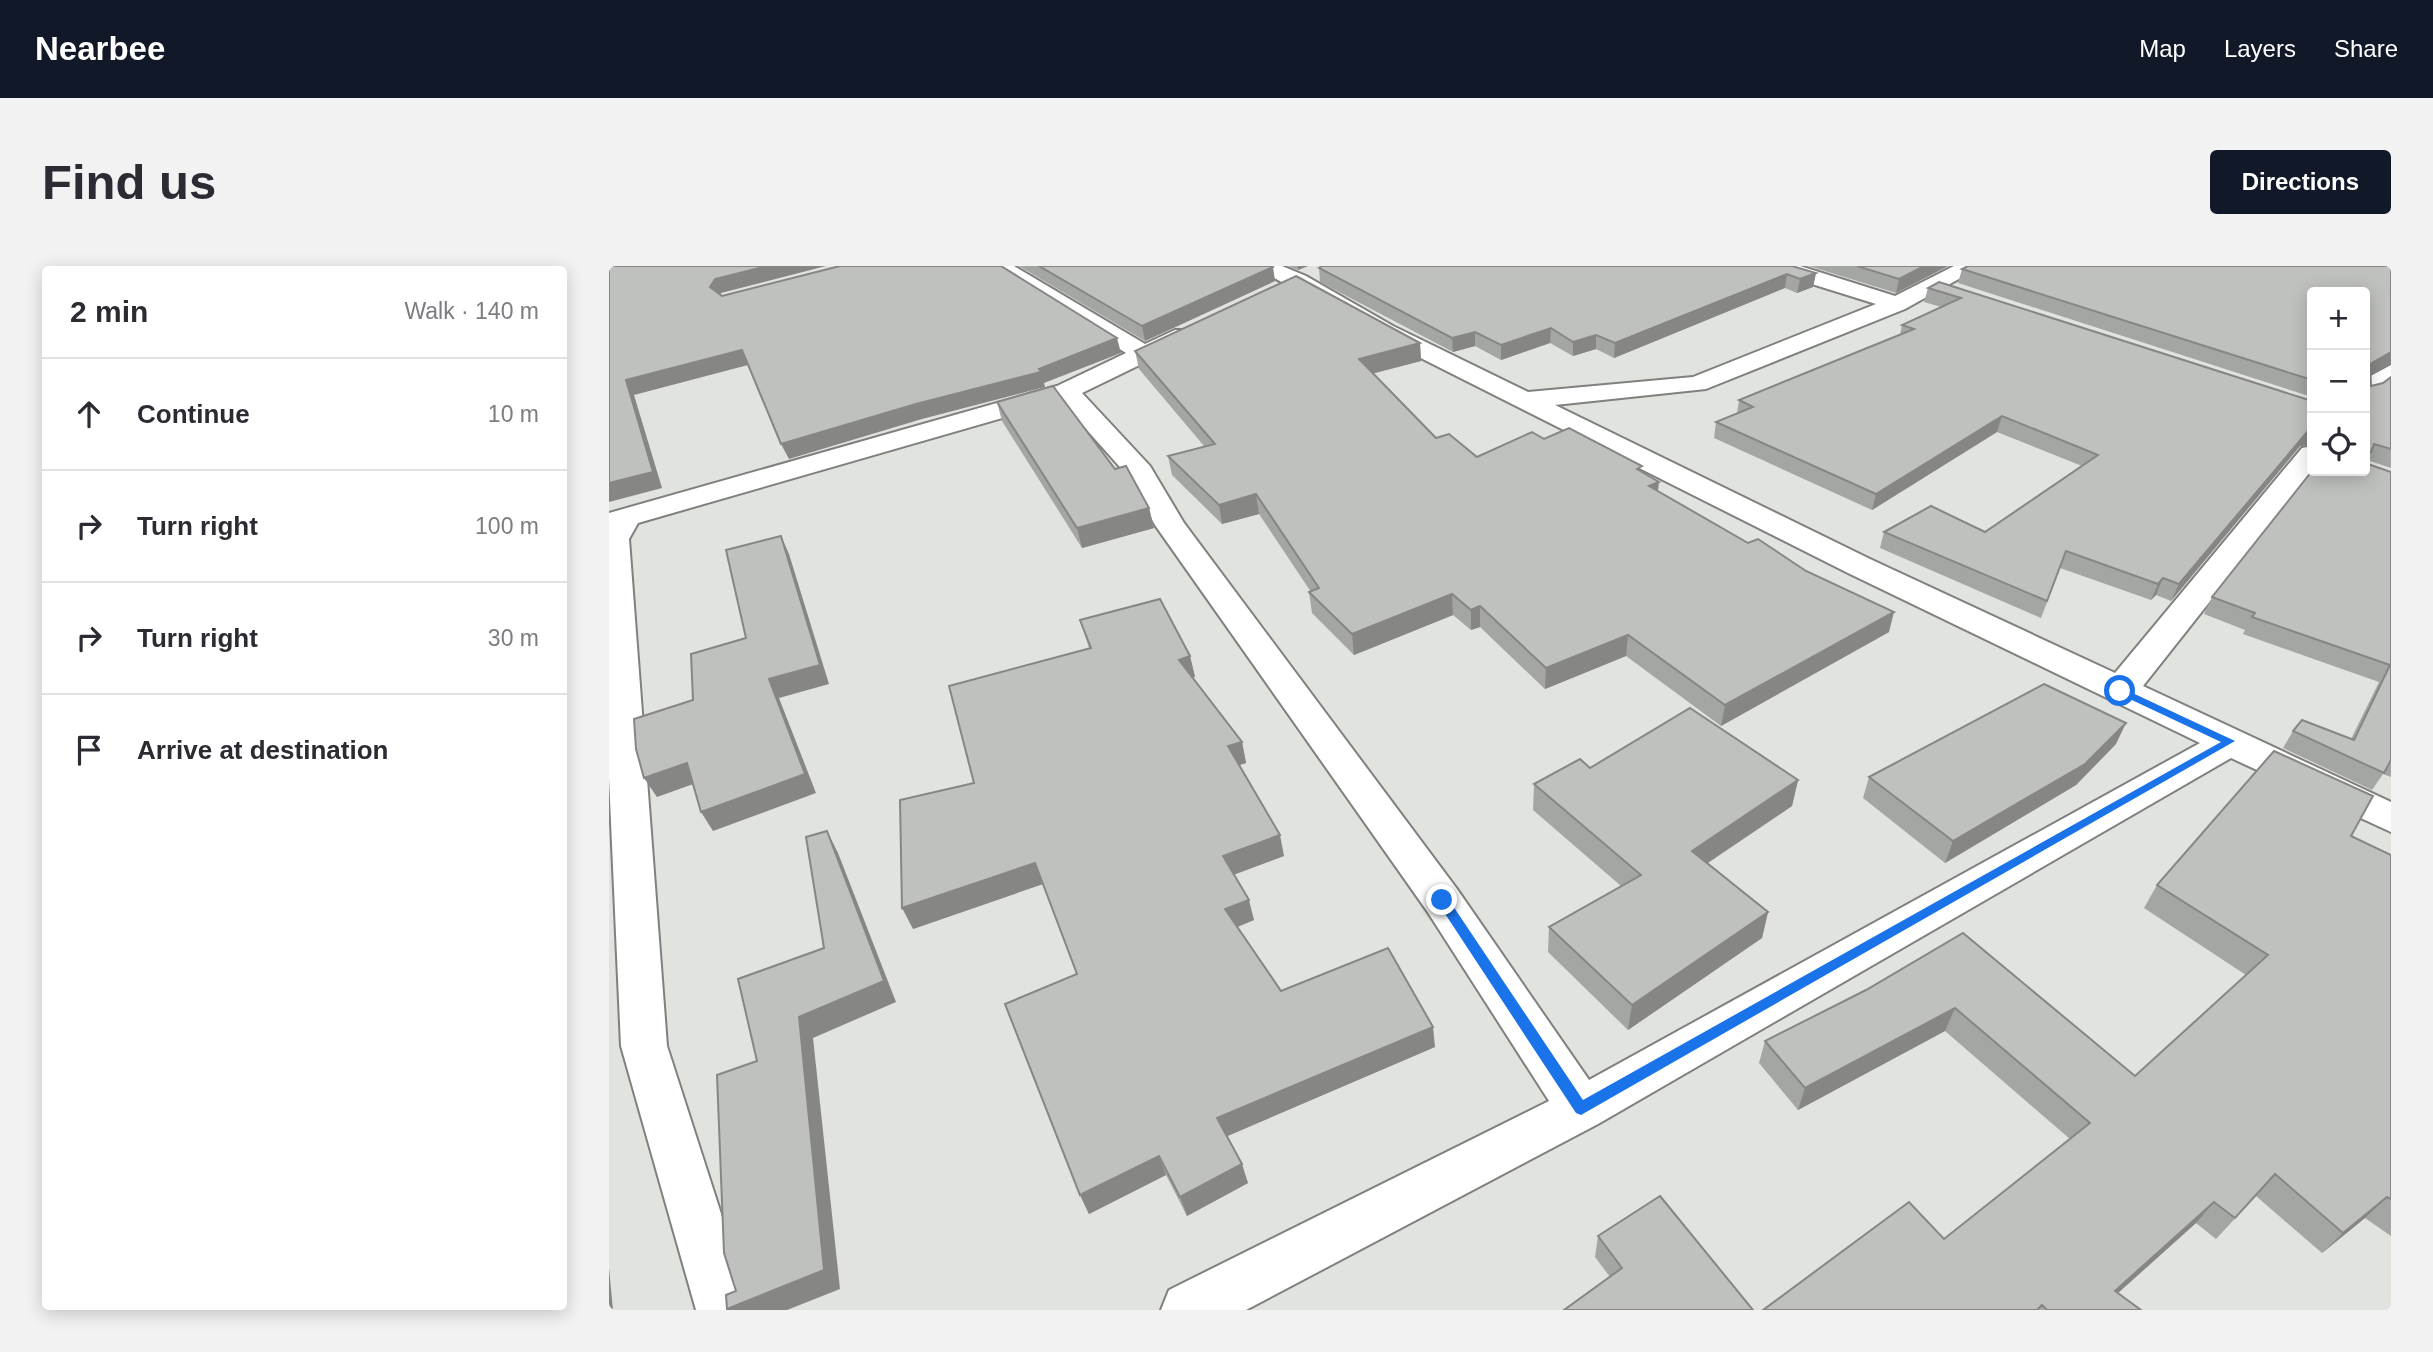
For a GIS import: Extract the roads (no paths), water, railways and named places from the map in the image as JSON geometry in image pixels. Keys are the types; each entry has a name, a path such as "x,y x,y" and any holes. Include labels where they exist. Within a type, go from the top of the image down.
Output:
{"street":[{"path":"999,266 1144,354"},
{"path":"1264,266 1309,276 1385,331 1859,566 2391,818"},
{"path":"1778,266 1897,304"},
{"path":"1524,400 1697,384 1897,304 1971,266"},
{"path":"1274,292 1309,276"},
{"path":"1935,286 1962,295"},
{"path":"724,1310 644,1046 614,539 618,520 1066,391 1203,326"},
{"path":"2370,387 2391,372"},
{"path":"1066,391 1140,472 1170,525 1442,900 1581,1109"},
{"path":"2120,691 2307,460"},
{"path":"1189,1310 1581,1109 2230,741"}]}
